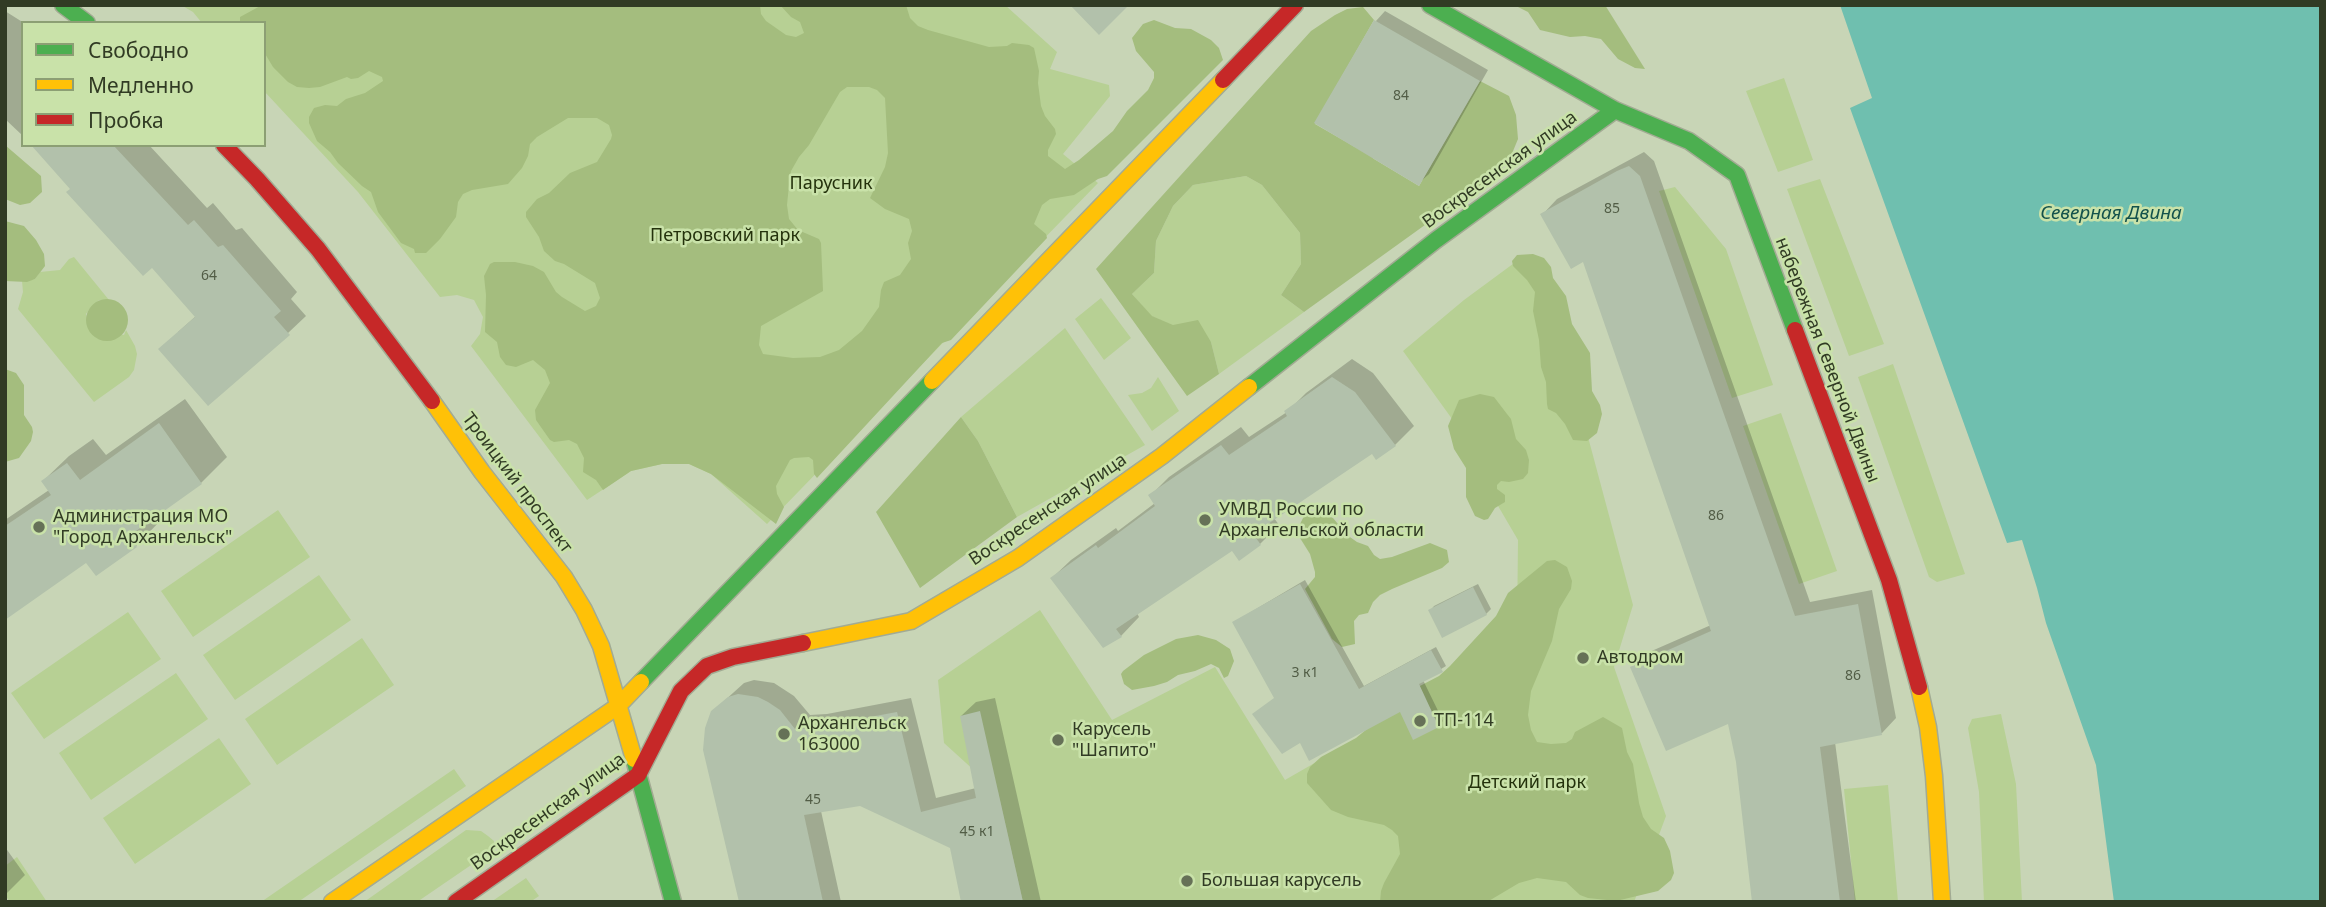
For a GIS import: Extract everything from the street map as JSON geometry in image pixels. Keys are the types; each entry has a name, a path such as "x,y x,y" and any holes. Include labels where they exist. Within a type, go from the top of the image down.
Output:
{"street":[{"path":"63,5 84,21"},
{"path":"332,902 618,706 1295,5"},
{"name":"набережная Северной Двины","path":"1430,5 1615,110 1689,141 1737,175 1889,580 1907,641 1928,727 1942,902"},
{"name":"Воскресенская улица","path":"456,902 638,775 681,691 707,666 733,657 911,621 1018,558 1161,456 1436,240 1615,110"},
{"name":"Троицкий проспект","path":"226,147 318,249 482,472 564,577 584,610 601,646 673,902"}],"green space":[{"name":"Петровский парк","path":"181,5 1005,5 1057,52 1050,69 1109,85 1110,96 1063,154 1098,183 767,524 711,474 689,464 662,464 631,471 587,500 471,346 480,334 483,317 474,300 457,295 440,297 358,192 266,93 266,21 200,21 193,12"},
{"name":"Петровский парк","path":"262,5 760,5 761,14 766,21 786,35 796,37 804,33 800,22 780,5 906,5 910,18 918,26 928,30 989,47 1012,43 1034,48 1039,71 1041,106 1056,134 1048,156 1065,169 1113,131 1127,111 1148,90 1154,72 1136,51 1132,38 1143,24 1154,20 1175,28 1191,29 1211,40 1219,48 1223,60 1107,176 1074,195 1050,199 1042,205 1034,224 1047,238 951,340 942,343 817,478 813,460 809,457 790,460 776,486 784,507 776,524 711,474 689,464 662,464 631,471 603,490 596,480 583,472 584,458 577,444 569,440 550,440 536,420 535,410 550,383 545,370 533,360 516,367 506,365 500,357 497,342 485,332 484,276 494,262 515,262 533,266 544,272 562,297 585,311 596,306 600,298 595,283 555,261 544,251 526,212 537,199 549,193 570,173 597,162 611,139 609,125 597,118 568,118 537,137 530,144 522,168 508,184 463,194 458,202 456,217 440,239 426,253 415,253 414,249 401,243 378,212 371,192 317,141 309,123 314,108 337,106 346,99 365,93 383,81 382,77 369,71 358,78 347,77 320,87 297,87 273,67 266,55 266,21 240,21 240,17","holes":["847,87 869,87 885,98 888,153 885,167 870,198 885,209 909,219 912,231 908,243 911,259 900,275 884,282 879,307 862,331 839,350 820,357 793,358 763,354 759,345 761,326 823,291 821,243 819,239 798,230 789,219 787,205 791,171 840,92"]},
{"path":"1514,5 1605,5 1645,69 1635,68 1618,59 1601,39 1570,37 1540,30 1528,12"},
{"path":"1363,7 1374,20 1315,124 1355,147 1364,149 1374,159 1419,186 1480,81 1509,96 1516,115 1518,139 1511,156 1500,171 1304,312 1281,295 1301,264 1300,233 1262,185 1246,176 1193,185 1173,206 1156,241 1154,273 1132,294 1152,316 1173,325 1198,320 1211,342 1219,374 1187,396 1096,269 1311,31 1347,9"},
{"path":"1784,78 1813,160 1778,172 1746,91"},
{"path":"5,145 41,176 42,192 30,203 20,205 5,199"},
{"path":"1246,176 1262,185 1300,233 1301,264 1281,295 1304,312 1219,374 1211,342 1151,316 1132,294 1154,273 1156,241 1173,206 1193,185"},
{"path":"1820,179 1884,344 1849,356 1787,189"},
{"path":"1675,187 1726,249 1773,385 1732,398 1659,191"},
{"path":"5,221 24,226 44,254 45,266 35,279 27,282 5,281"},
{"path":"1533,254 1544,258 1551,267 1553,278 1566,296 1572,324 1590,353 1592,391 1602,414 1597,433 1587,441 1573,440 1565,424 1556,413 1548,409 1546,382 1541,367 1533,311 1535,292 1513,266 1512,261 1517,255"},
{"path":"74,257 109,300 99,300 89,310 86,314 88,326 124,335 126,330 137,354 134,370 129,377 94,402 18,309 23,292 22,281 35,279 40,272 60,270"},
{"name":"Детский парк","path":"1521,258 1554,310 1633,605 1614,667 1666,816 1634,902 1023,902 998,792 944,743 938,680 1040,610 1112,720 1215,667 1285,780 1398,715 1517,632 1518,540 1470,458 1455,423 1403,351 1464,300"},
{"path":"1101,298 1131,338 1104,360 1075,319"},
{"path":"107,299 122,305 128,320 122,335 107,341 92,335 86,320 92,305"},
{"path":"1065,328 1145,445 1017,517 978,441 961,417"},
{"path":"1893,364 1965,574 1937,582 1929,577 1858,377"},
{"path":"5,369 16,373 24,385 24,415 33,432 31,441 19,458 5,462"},
{"path":"1158,377 1179,411 1152,431 1128,395 1142,393 1151,388"},
{"path":"1480,394 1494,397 1511,419 1516,439 1526,450 1529,460 1528,473 1523,479 1501,481 1497,485 1497,489 1505,495 1505,502 1484,520 1475,516 1466,497 1466,468 1454,449 1448,426 1459,400"},
{"path":"1781,413 1837,571 1799,584 1743,426"},
{"path":"961,417 978,441 1017,517 920,588 876,512"},
{"path":"278,510 310,557 193,637 161,591"},
{"path":"1320,513 1333,518 1347,535 1368,546 1380,559 1430,543 1447,550 1449,562 1442,568 1380,595 1368,613 1359,615 1354,621 1355,644 1342,647 1332,639 1305,589 1315,577 1315,572 1298,528 1304,516"},
{"path":"1555,560 1567,567 1572,581 1571,589 1559,609 1552,641 1531,691 1528,715 1531,730 1537,742 1551,744 1566,743 1572,739 1575,732 1603,717 1622,728 1627,752 1633,764 1643,817 1651,829 1664,838 1670,851 1674,873 1671,880 1658,891 1616,901 1588,898 1580,895 1566,882 1537,878 1519,883 1487,902 1380,902 1384,883 1400,854 1398,836 1384,825 1348,817 1331,810 1307,783 1310,767 1321,757 1356,738 1418,687 1439,676 1496,616 1508,593 1547,561"},
{"path":"319,575 351,620 235,700 203,655"},
{"path":"128,612 161,659 44,739 11,693"},
{"path":"1198,635 1216,640 1230,649 1234,661 1228,676 1224,678 1219,668 1211,664 1154,686 1132,690 1124,684 1121,674 1123,671 1144,655 1176,639"},
{"path":"362,638 394,685 277,765 245,719"},
{"path":"176,673 208,719 91,800 59,753"},
{"path":"2001,714 2016,784 2022,902 1984,902 1979,792 1968,728 1972,719"},
{"path":"219,738 251,784 135,864 103,818"},
{"path":"454,769 466,786 298,902 261,902"},
{"path":"1888,785 1898,902 1855,902 1844,789"},
{"path":"466,830 481,831 488,836 494,841 493,850 417,902 364,902"},
{"path":"17,857 47,902 10,902 5,895 5,866"},
{"path":"526,878 539,896 530,902 491,902"}],"water":[{"name":"Северная Двина","path":"1840,5 2321,5 2321,902 2114,902 2096,765 2046,623 2022,540 2007,543 1850,108 1872,98"}],"building":[{"path":"1070,5 1129,5 1099,35"},
{"path":"1374,20 1480,81 1419,186 1314,123"},
{"path":"33,147 115,147 188,225 194,220 218,247 223,245 281,311 274,317 290,335 208,406 158,349 195,317 152,268 143,276 66,192 70,189"},
{"path":"1629,166 1640,176 1795,616 1858,604 1882,735 1820,747 1840,902 1752,902 1736,762 1728,724 1666,751 1630,667 1711,631 1583,262 1571,269 1540,214"},
{"name":"УМВД России по Архангельской области","path":"1332,377 1355,392 1396,446 1376,460 1372,454 1253,534 1261,545 1239,561 1232,551 1116,629 1122,637 1103,648 1050,578 1096,545 1098,548 1155,506 1148,495 1221,445 1229,455 1287,416 1284,411"},
{"path":"159,423 202,484 129,536 137,547 96,576 86,563 5,620 5,526 51,495 41,481 67,463 80,480"},
{"path":"1300,584 1359,689 1431,650 1443,672 1419,684 1439,727 1413,740 1400,712 1309,761 1300,743 1282,754 1252,714 1274,698 1232,622"},
{"path":"1473,587 1487,615 1442,638 1428,610"},
{"path":"738,694 758,697 768,702 780,710 795,729 897,712 921,812 976,798 960,716 980,711 1023,902 961,902 950,848 860,806 804,815 823,902 739,902 703,750 705,728 711,711 728,697"}],"traffic: fast":[{"path":"63,5 84,21"},
{"path":"1430,5 1615,110 1689,141 1737,175 1795,330"},
{"path":"1249,387 1436,240 1615,110"},
{"path":"641,682 932,381"},
{"path":"634,759 673,902"}],"traffic: slow":[{"path":"932,381 1223,80"},
{"path":"803,643 911,621 1018,558 1162,456 1249,387"},
{"path":"432,401 482,472 564,577 584,610 601,646 634,759"},
{"path":"332,902 618,706 641,682"},
{"path":"1919,687 1928,727 1934,776 1942,902"}],"traffic: jam":[{"path":"1223,80 1295,5"},
{"path":"226,147 318,249 432,401"},
{"path":"1795,330 1889,580 1919,687"},
{"path":"456,902 638,775 681,691 707,666 733,657 803,643"}],"place":[{"name":"УМВД России по Архангельской области","path":"1205,520"},
{"name":"Администрация МО \"Город Архангельск\"","path":"39,527"},
{"name":"Автодром","path":"1583,658"},
{"name":"ТП-114","path":"1420,721"},
{"name":"Архангельск 163000","path":"784,734"},
{"name":"Карусель \"Шапито\"","path":"1058,740"},
{"name":"Большая карусель","path":"1187,881"}],"park label":[{"name":"Парусник","path":"831,184"}]}
